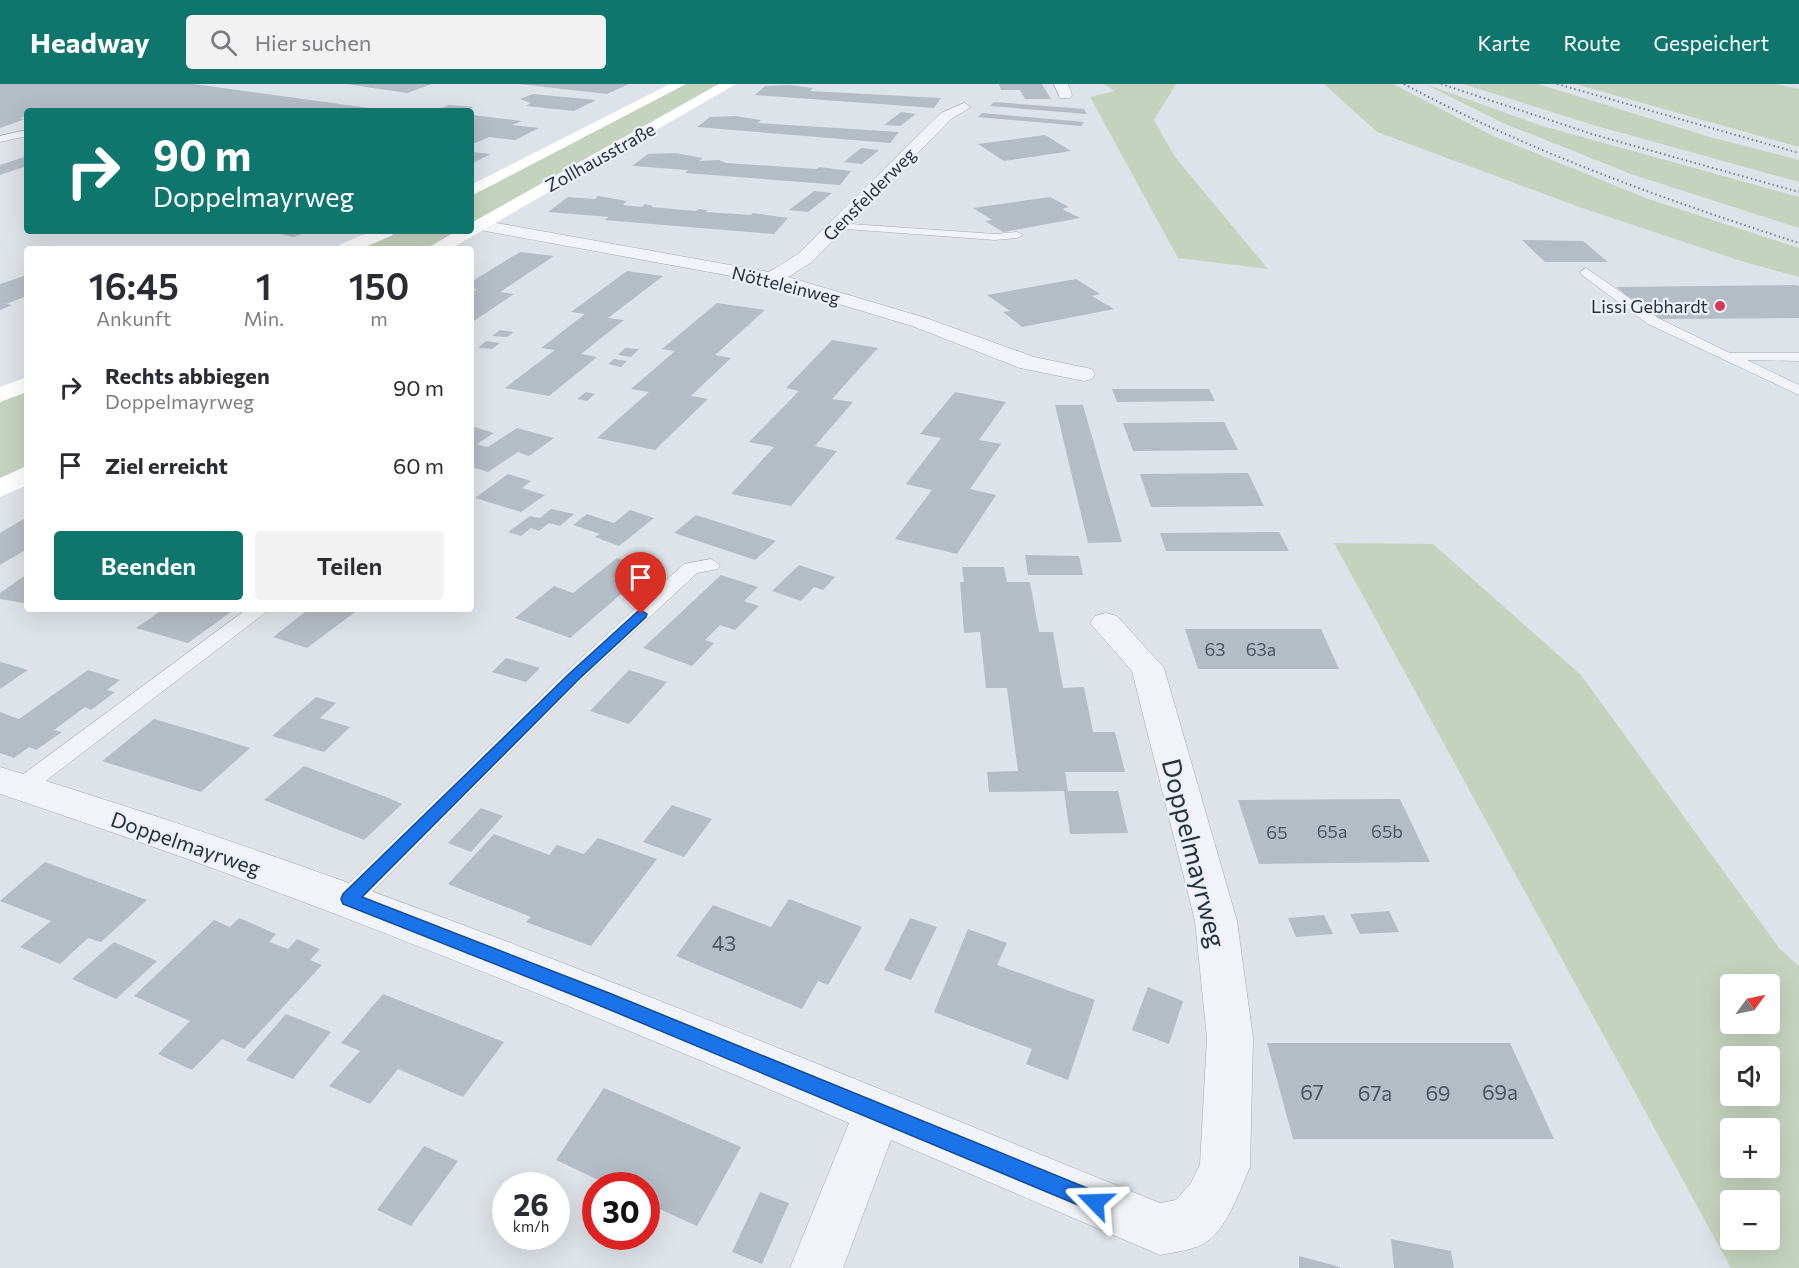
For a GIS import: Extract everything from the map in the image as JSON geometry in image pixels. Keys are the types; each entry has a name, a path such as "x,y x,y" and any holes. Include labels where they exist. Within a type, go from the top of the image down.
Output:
{"main road":[{"name":"Zollhausstraße","path":"478,183 680,84"},
{"name":"Zollhausstraße","path":"474,228 729,84"},
{"path":"353,246 380,234"},
{"name":"Zollhausstraße","path":"442,246 464,234"},
{"path":"0,395 24,385"},
{"path":"0,489 24,476"}],"street":[{"name":"Gensfelderweg","path":"771,278 805,258 946,116 964,107"},
{"name":"Nötteleinweg","path":"474,229 771,278 919,322 1028,363 1084,374"},
{"name":"Doppelmayrweg","path":"11,784 349,899 603,999 1160,1228 1190,1223 1209,1201 1225,1167 1230,1038 1216,921 1148,668 1106,624"},
{"path":"817,1268 878,1113"}],"lane":[{"path":"0,139 24,134"},
{"path":"836,226 961,236 1017,235"},
{"path":"1586,272 1653,321 1799,391"},
{"path":"1724,356 1799,357"},
{"path":"349,899 591,660 691,568 711,564"},
{"name":"Doppelmayrweg","path":"11,784 256,612"}],"green space":[{"path":"686,84 719,84 474,222 474,190"},
{"path":"1104,84 1176,84 1154,120 1175,157 1268,269 1178,258 1090,97 1115,91"},
{"path":"1324,84 1393,84 1491,135 1648,199 1799,248 1799,277 1741,261 1582,208 1377,132"},
{"path":"1425,84 1539,125 1799,197 1799,228 1631,174 1503,123"},
{"path":"1463,84 1538,84 1710,137 1799,160 1799,182 1593,125"},
{"path":"1575,84 1777,84 1799,89 1799,147"},
{"path":"383,234 452,234 430,246 356,246"},
{"path":"24,386 24,467 0,479 0,396"},
{"path":"1334,543 1433,544 1581,675 1780,949 1799,966 1799,1268 1731,1268 1721,1250 1780,1250 1780,1190 1720,1190 1720,1248"}],"building":[{"path":"0,84 194,84 369,108 24,108 24,117 19,118 24,119 0,128"},
{"path":"346,84 432,84 407,93"},
{"path":"519,84 629,84 607,94"},
{"path":"999,84 1042,84 1051,99 1025,99 1020,90 1001,90"},
{"path":"789,85 813,88 810,91 941,98 934,108 755,95 765,86"},
{"path":"533,94 596,100 574,111 526,106 531,103 520,99"},
{"path":"994,102 1084,109 1087,114 990,106"},
{"path":"449,105 474,107 472,108 442,108"},
{"path":"901,112 916,114 900,126 884,125"},
{"path":"982,113 1084,122 1081,126 978,117"},
{"path":"474,115 522,121 512,125 539,128 515,140 489,137 474,144"},
{"path":"735,116 761,120 758,123 899,132 890,143 697,127 710,117"},
{"path":"1045,135 1071,151 1004,161 978,144"},
{"path":"861,148 879,150 862,164 844,162"},
{"path":"474,152 491,154 474,162"},
{"path":"675,153 703,158 699,161 719,160 726,163 817,169 819,167 851,171 840,185 685,173 688,170 632,166 648,154"},
{"path":"24,157 24,167 0,175 0,165"},
{"path":"814,191 832,193 808,212 789,210"},
{"path":"598,196 627,201 623,205 642,207 645,204 653,206 651,207 696,211 699,209 708,210 706,212 751,215 753,213 788,218 774,234 604,220 609,217 548,212 568,197 595,199"},
{"path":"1050,197 1069,207 1062,209 1080,218 1003,232 985,221 992,220 973,208"},
{"path":"280,234 302,234 294,237"},
{"path":"1522,240 1583,241 1608,262 1545,262"},
{"path":"520,252 554,256 500,292 514,294 474,321 474,291 477,289 474,288 474,280"},
{"path":"627,271 663,276 608,318 624,320 581,354 597,357 549,396 505,388 555,350 541,348 585,314 571,312"},
{"path":"24,276 24,297 6,304 12,305 0,310 0,284"},
{"path":"1076,279 1100,294 1092,296 1114,309 1022,327 1003,312 1010,311 987,295"},
{"name":"Lissi Gebhardt","path":"1799,286 1799,318 1656,319 1616,287"},
{"path":"717,303 765,310 715,355 731,358 691,396 708,399 655,450 597,438 649,392 631,389 675,351 662,349"},
{"path":"500,330 514,332 507,337 492,336"},
{"path":"832,340 878,348 832,399 853,402 815,446 837,451 791,506 731,494 774,447 749,442 799,391 786,388"},
{"path":"486,341 500,343 492,349 478,348"},
{"path":"625,348 639,349 631,357 618,355"},
{"path":"614,359 627,361 621,367 608,364"},
{"path":"1112,389 1209,389 1215,401 1117,402"},
{"path":"586,392 595,394 587,401 577,399"},
{"path":"955,392 1006,402 979,440 1001,444 970,489 996,495 957,554 895,539 932,490 906,484 941,438 920,434"},
{"path":"1055,405 1083,405 1122,542 1088,543"},
{"path":"1224,422 1238,450 1133,451 1123,423"},
{"path":"474,427 494,433 477,444 488,447 517,428 554,438 529,456 518,452 488,472 474,468"},
{"path":"1248,473 1264,506 1151,507 1140,474"},
{"path":"508,474 531,481 522,488 545,495 521,512 475,498"},
{"path":"551,509 574,514 560,526 549,523 539,531 531,528 521,536 508,532 530,516 540,518"},
{"path":"630,510 654,518 619,546 595,537 600,534 573,525 587,514 614,523"},
{"path":"696,515 776,541 755,560 674,533"},
{"path":"24,519 24,551 0,565 0,533"},
{"path":"1279,532 1289,551 1166,551 1160,533"},
{"path":"1025,555 1079,556 1083,575 1028,575"},
{"path":"617,558 650,569 570,638 515,618 554,586 573,593"},
{"path":"799,565 835,577 823,590 814,587 801,601 772,591"},
{"path":"962,567 1004,567 1007,582 1030,582 1039,632 1053,632 1063,688 1084,687 1093,732 1115,732 1125,772 1065,772 1068,791 1118,791 1128,833 1070,834 1064,791 989,792 987,772 1018,771 1007,688 986,688 980,632 964,633 960,582 964,582"},
{"path":"721,575 758,587 744,601 759,606 735,630 720,625 705,640 714,643 692,666 643,648"},
{"path":"24,576 24,603 0,599 0,593"},
{"path":"160,612 231,612 188,643 136,628"},
{"path":"305,612 355,612 307,648 273,637"},
{"path":"1185,629 1321,629 1339,669 1198,669"},
{"path":"506,658 540,668 526,682 492,672"},
{"path":"0,662 8,664 28,670 0,689"},
{"path":"88,670 120,680 107,690 115,692 91,710 85,707 54,730 62,732 36,750 29,747 14,758 0,753 0,712 19,719"},
{"path":"629,670 667,682 629,724 590,711"},
{"path":"316,697 336,703 320,718 350,727 324,752 272,736"},
{"path":"154,719 250,748 201,792 102,761"},
{"path":"304,766 402,804 364,840 264,800"},
{"path":"1400,799 1430,862 1259,864 1238,800"},
{"path":"672,805 712,819 684,857 643,842"},
{"path":"481,808 503,816 471,852 448,843"},
{"path":"494,834 549,855 557,845 584,854 598,838 657,859 591,946 526,922 531,917 448,884"},
{"path":"45,862 147,900 101,942 88,938 60,964 20,947 51,921 0,901"},
{"path":"789,899 862,927 828,985 818,981 802,1009 676,956 713,905 771,927"},
{"path":"1389,911 1399,932 1360,934 1350,914"},
{"path":"1324,915 1333,934 1296,937 1288,918"},
{"path":"239,918 276,934 269,942 288,949 297,939 320,949 310,960 322,965 244,1049 222,1039 192,1070 158,1054 190,1021 134,996 214,920 230,927"},
{"path":"910,918 937,927 911,980 884,970"},
{"path":"968,929 1007,943 997,965 1095,1000 1068,1080 1026,1064 1032,1049 934,1012"},
{"path":"114,942 157,961 116,999 72,979"},
{"path":"1148,987 1183,1001 1169,1044 1132,1030"},
{"path":"383,994 504,1042 463,1097 398,1069 370,1104 329,1086 360,1051 341,1043"},
{"path":"286,1014 331,1032 293,1079 246,1060"},
{"path":"1267,1043 1510,1043 1554,1139 1293,1139"},
{"path":"604,1088 741,1147 697,1226 660,1209 660,1172 582,1172 556,1160"},
{"path":"424,1146 458,1161 411,1226 377,1210"},
{"path":"760,1192 789,1203 762,1264 732,1252"},
{"path":"1391,1239 1451,1251 1454,1268 1394,1268"},
{"path":"1299,1256 1340,1267 1340,1268 1299,1268"}],"railway":[{"path":"1404,84 1452,109 1548,153 1647,191 1799,243"},
{"path":"1441,84 1595,135 1799,192"},
{"path":"1557,84 1799,153"}],"place":[{"name":"Lissi Gebhardt","path":"1720,306"}],"route":[{"path":"641,614 574,676 349,899 603,999 1095,1202"}]}
